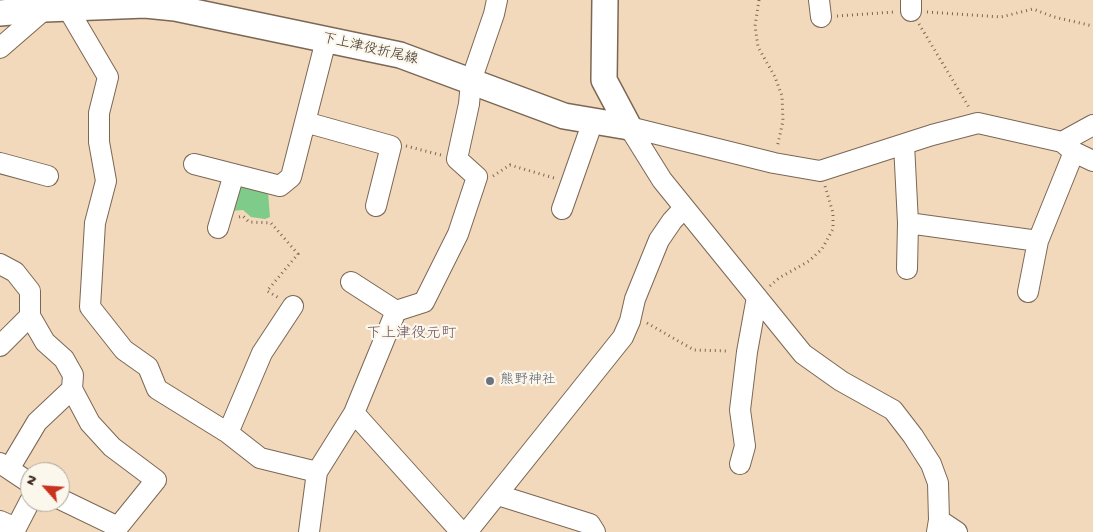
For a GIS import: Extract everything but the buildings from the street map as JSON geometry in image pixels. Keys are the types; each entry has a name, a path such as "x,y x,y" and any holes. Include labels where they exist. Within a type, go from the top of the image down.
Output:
{"main road":[{"path":"605,0 604,80 629,127"},
{"name":"下上津役折尾線","path":"0,13 51,6 145,3 176,8 400,55 564,116 629,127"}],"street":[{"path":"309,532 317,472 354,413 396,311 424,302 458,234 477,177 457,160 469,104 471,81 497,0"},
{"path":"0,48 51,6 108,76 99,113 99,142 106,181 95,223 90,307 124,350 148,367 157,389 228,433 260,458 317,472"},
{"path":"194,164 280,186 291,177 326,40"},
{"path":"562,209 593,121"},
{"path":"305,122 391,146 376,206"},
{"path":"629,127 774,163 820,171 955,128 978,123 1068,147 1093,161"},
{"path":"1028,292 1038,241 1068,147 1093,125"},
{"path":"629,127 662,180 803,354 842,381 893,410 931,464 938,483 938,526 957,532"},
{"path":"904,144 908,223 907,269"},
{"path":"0,163 48,176"},
{"path":"219,223 234,174"},
{"path":"467,532 623,337 630,321 635,299 658,240 684,208"},
{"path":"908,223 1038,241"},
{"path":"0,264 15,272 30,291 30,316 45,342 64,359 73,375 72,389 90,423 112,447 156,480 117,529 70,504"},
{"path":"351,282 396,311"},
{"path":"740,464 744,446 740,410 756,297"},
{"path":"228,433 262,353 293,306"},
{"path":"0,346 30,316"},
{"path":"20,476 4,466 37,422 72,389"},
{"path":"354,413 462,532"},
{"path":"498,495 590,524 594,532"},
{"path":"0,521 16,528 25,512"}],"path":[{"path":"759,0 755,26 758,46 775,77 782,96 782,121 774,163"},
{"path":"911,5 978,123"},
{"path":"820,8 911,5 1001,17 1033,9 1054,17 1093,26"},
{"path":"391,146 400,144 457,160"},
{"path":"477,177 492,176 510,165 572,183"},
{"path":"756,297 822,249 833,229 833,213 820,171"},
{"path":"219,223 243,216 249,222 271,223 298,254 267,291 293,306"},
{"path":"632,314 694,350 747,352"}],"green space":[{"path":"244,185 268,192 270,217 265,219 251,217 243,210 231,211 238,191"}],"place":[{"name":"熊野神社","path":"490,381"}],"district":[{"name":"下上津役元町","path":"411,335"}]}
